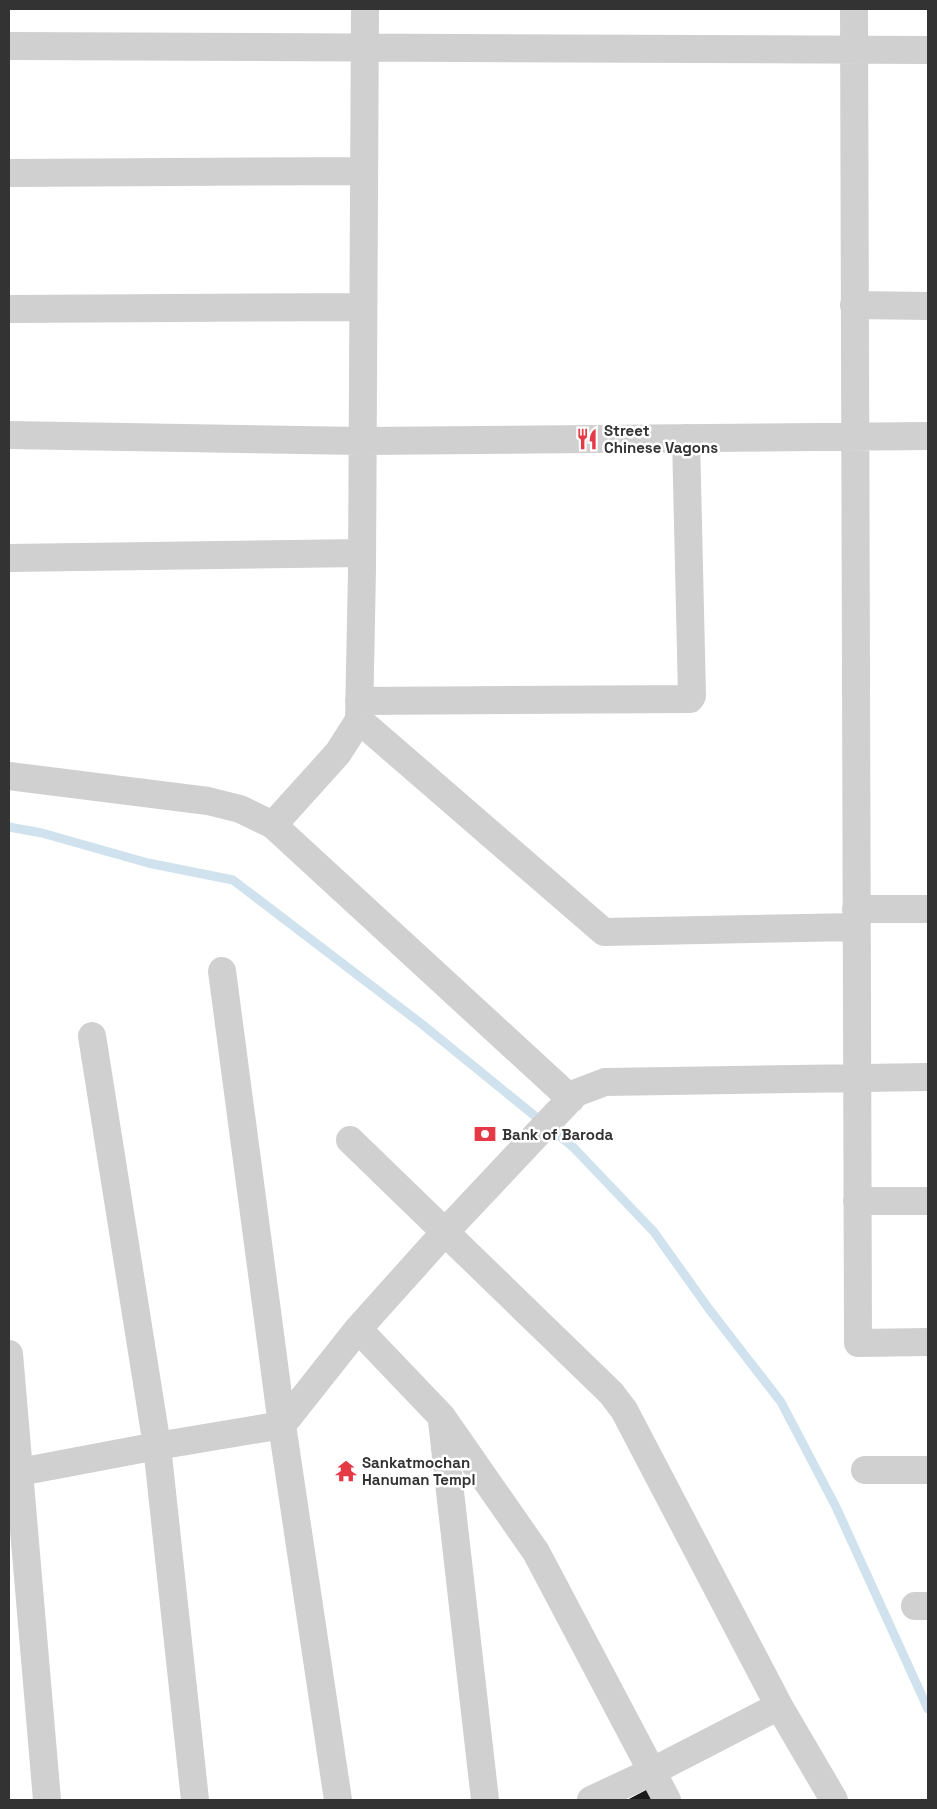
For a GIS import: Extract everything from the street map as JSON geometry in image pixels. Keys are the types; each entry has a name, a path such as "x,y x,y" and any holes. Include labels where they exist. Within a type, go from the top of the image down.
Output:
{"street":[{"path":"273,825 338,753 359,711 362,553 365,9"},
{"path":"854,9 858,1342 928,1342"},
{"path":"9,46 928,50"},
{"path":"9,173 364,170"},
{"path":"854,305 928,306"},
{"path":"9,310 363,306"},
{"path":"9,435 362,441 928,436"},
{"path":"359,711 690,699 692,696 686,438"},
{"path":"9,558 362,553"},
{"path":"359,711 604,932 856,918 928,909"},
{"path":"9,776 208,801 240,809 273,825 564,1106"},
{"path":"222,971 282,1425 338,1800"},
{"path":"92,1036 156,1446 195,1800"},
{"path":"14,1474 156,1446 282,1425 358,1329 445,1232 576,1093 604,1082 928,1076"},
{"path":"350,1140 611,1393 624,1410 779,1706 834,1800"},
{"path":"857,1201 928,1201"},
{"path":"358,1329 442,1417 536,1552 667,1800"},
{"path":"9,1354 14,1474 47,1800"},
{"path":"442,1417 485,1800"},
{"path":"865,1470 928,1470"},
{"path":"591,1800 653,1771 779,1706"}],"building":[{"path":"648,1789 654,1800 627,1800"}],"waterway":[{"path":"9,827 42,833 148,863 233,880 423,1025 573,1147 654,1232 709,1309 781,1402 836,1507 928,1709"}],"place":[{"name":"Street Chinese Vagons","path":"587,439"},
{"name":"Bank of Baroda","path":"485,1134"},
{"name":"Sankatmochan Hanuman Templ","path":"346,1471"}]}
